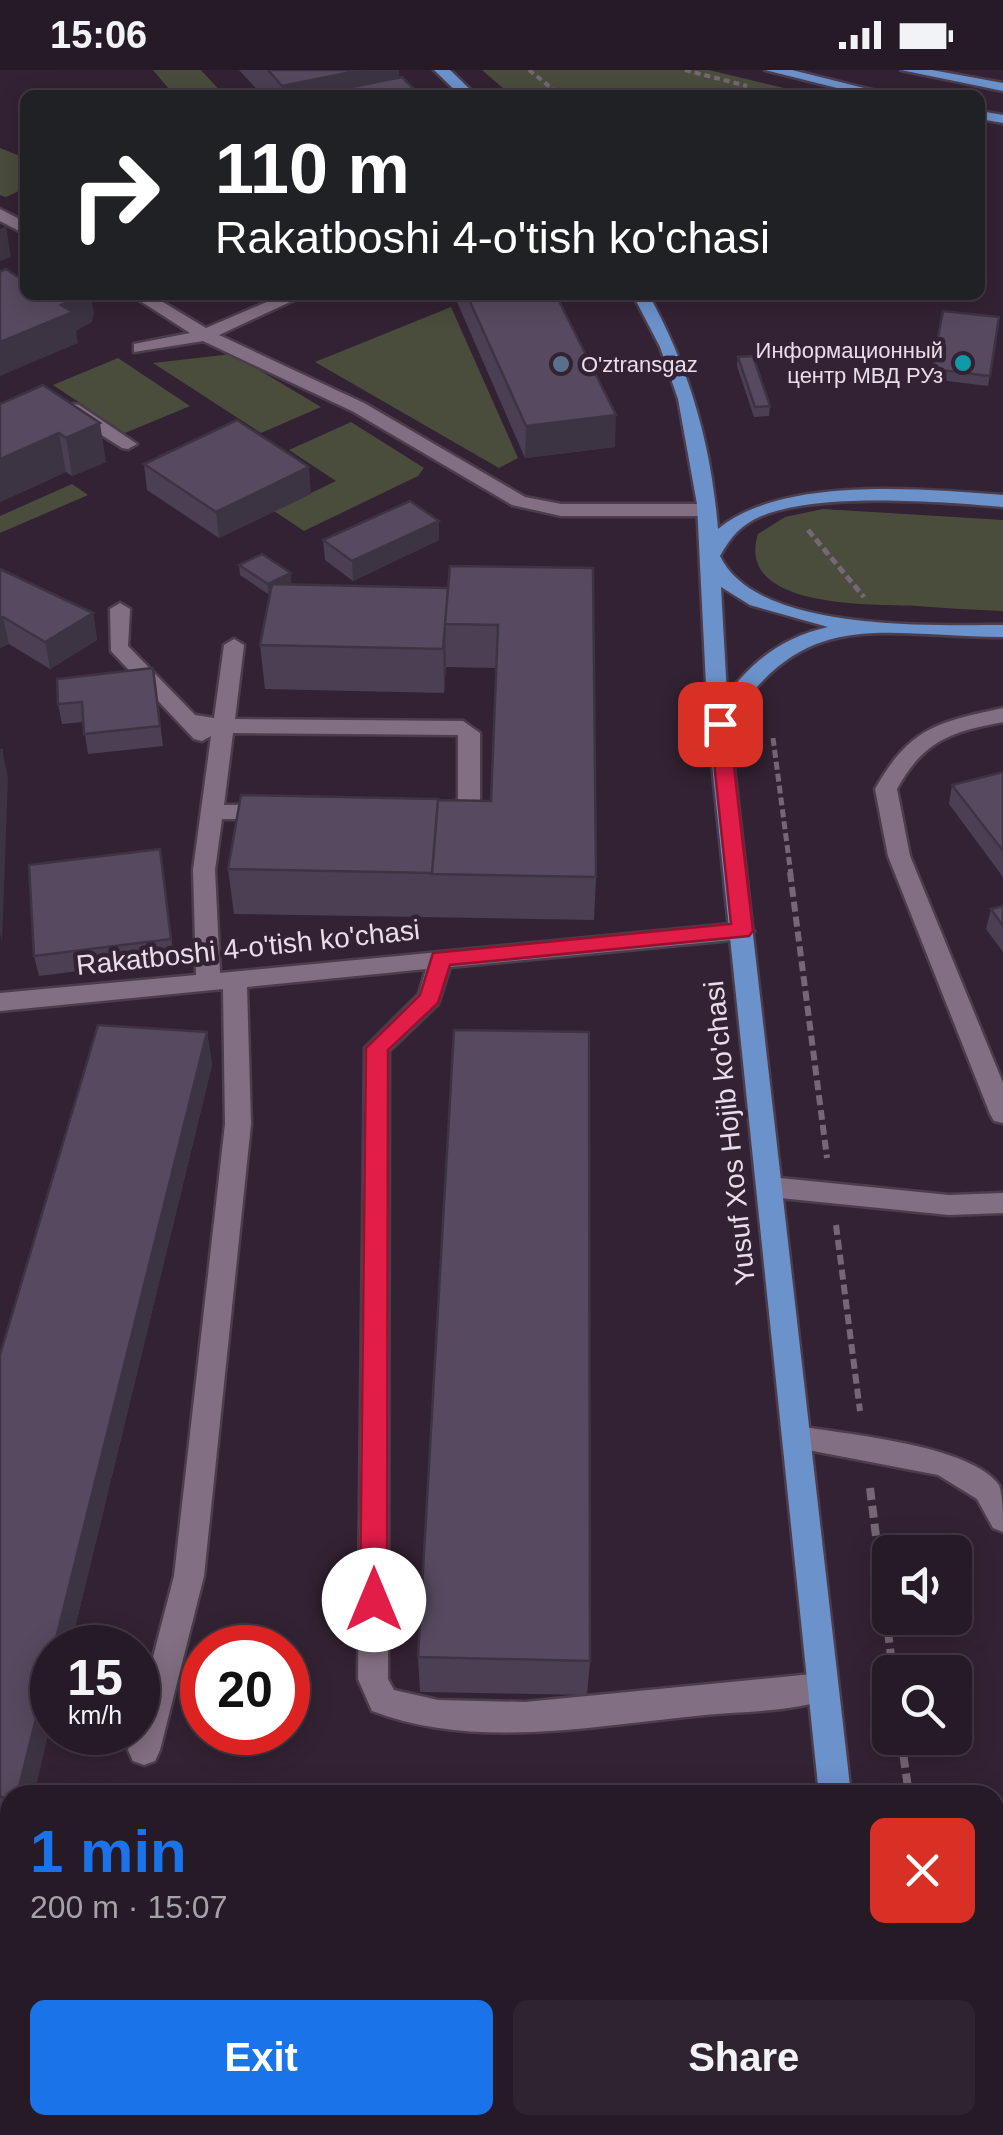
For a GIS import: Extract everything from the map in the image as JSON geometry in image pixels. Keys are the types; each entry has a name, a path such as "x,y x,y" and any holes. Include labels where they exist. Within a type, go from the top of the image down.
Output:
{"main road":[{"path":"441,70 463,90"},
{"path":"772,70 862,90"},
{"path":"908,70 1003,87"},
{"name":"Yusuf Xos Hojib ko'chasi","path":"644,300 678,361 699,432 720,724 834,1785"},
{"path":"1003,501 854,497 782,503 734,525 709,557 727,584 756,602 800,615 878,625 1003,631"},
{"path":"720,724 740,690 767,658 803,639 878,625"}],"street":[{"path":"147,300 205,335 358,407 533,506 561,510 706,510"},
{"path":"140,348 205,335 286,300"},
{"path":"59,404 128,444"},
{"path":"120,609 118,647 192,720 219,758"},
{"path":"160,1688 189,1576 238,1124 204,870 234,646"},
{"path":"1003,715 944,727 901,762 886,790 899,856 1003,1114"},
{"path":"192,720 223,726 467,730 470,802 456,812 419,812"},
{"path":"212,812 287,812"},
{"name":"Rakatboshi 4-o'tish ko'chasi","path":"0,1002 742,931"},
{"path":"440,958 430,998 377,1048 373,1679 384,1701 410,1711 496,1718 744,1698 824,1686"},
{"path":"770,1187 949,1204 1003,1203"},
{"path":"797,1438 944,1464 987,1490 1003,1519"}],"path":[{"path":"529,70 554,90"},
{"path":"685,70 749,86"},
{"path":"782,503 836,560 878,625"},
{"path":"904,1755 908,1785"}],"green space":[{"path":"153,70 201,70 219,90 170,90"},
{"path":"482,70 709,70 792,90 505,90"},
{"path":"0,148 20,156 20,190 6,197 0,195"},
{"path":"451,307 518,458 499,468 315,362"},
{"path":"232,354 321,407 261,433 153,363"},
{"path":"118,358 190,406 125,433 53,385"},
{"path":"351,422 424,468 418,476 304,531 274,511 336,481 289,450"},
{"path":"72,484 88,495 0,533 0,516"},
{"path":"823,509 1003,520 1003,611 842,602 787,590 767,577 756,559 758,534 785,517"}],"building":[{"path":"268,70 361,70 282,86"},
{"path":"402,77 415,90 337,90"},
{"path":"6,269 20,276 20,300 71,300 61,305 73,312 0,342 0,272"},
{"path":"469,300 558,300 616,415 526,426"},
{"name":"Информационный центр МВД РУз","path":"943,311 999,317 990,376 932,369"},
{"path":"753,356 770,406 755,407 738,357"},
{"path":"43,385 100,423 66,438 59,433 0,459 0,404"},
{"path":"237,420 309,467 216,512 144,464"},
{"path":"410,501 439,521 352,561 323,540"},
{"path":"262,554 291,573 268,584 239,565"},
{"path":"450,566 593,568 596,877 432,874 438,800 491,801 498,625 445,624"},
{"path":"0,569 93,613 45,642 3,617 0,619"},
{"path":"272,584 448,588 443,649 260,645"},
{"path":"153,668 160,726 84,734 82,702 58,704 57,679"},
{"path":"1003,772 1003,851 952,785"},
{"path":"241,795 438,799 432,873 228,869"},
{"path":"160,849 171,939 34,956 29,865"},
{"path":"1003,906 1003,926 991,909"},
{"path":"98,1025 207,1032 59,1625 30,1625 30,1743 19,1785 0,1785 0,1355"},
{"path":"454,1030 589,1032 590,1661 418,1657"}],"place":[{"name":"Информационный центр МВД РУз","path":"963,363"},
{"name":"O'ztransgaz","path":"561,364"}],"route":[{"path":"374,1600 377,1048 430,998 440,958 742,931 720,724"}]}
